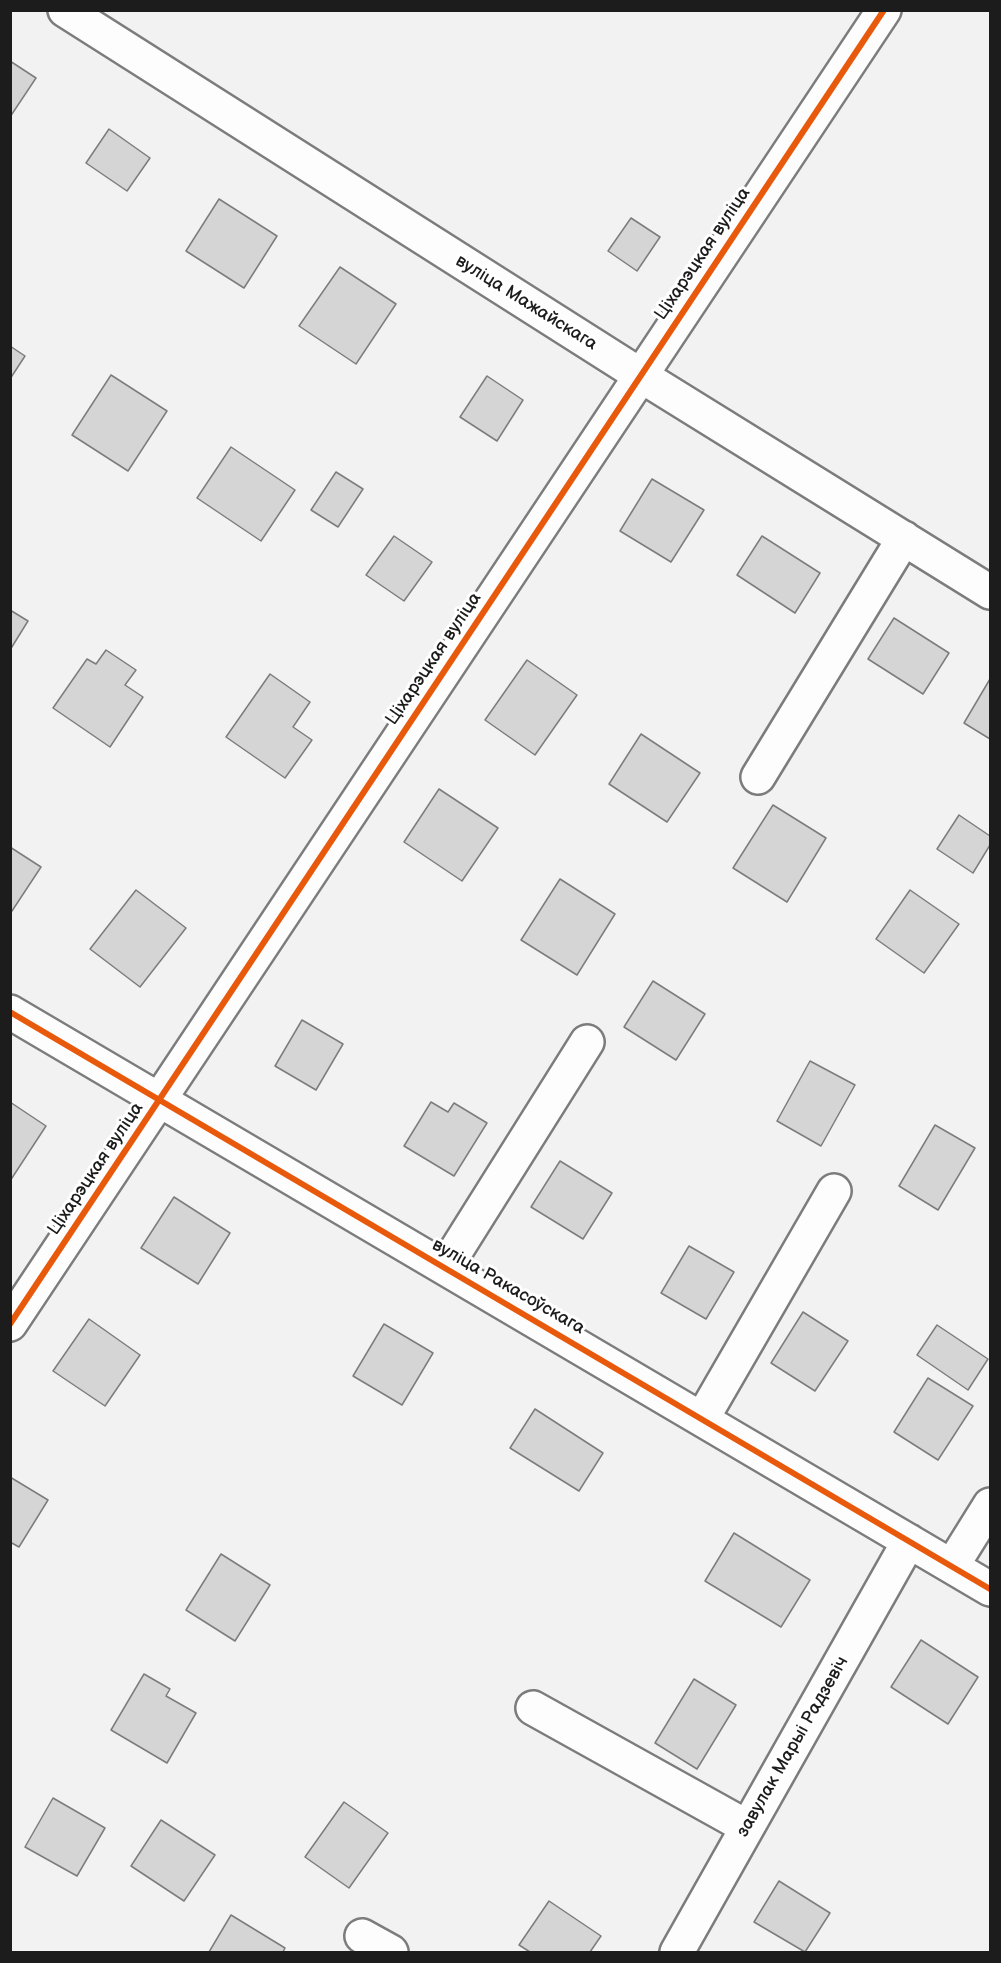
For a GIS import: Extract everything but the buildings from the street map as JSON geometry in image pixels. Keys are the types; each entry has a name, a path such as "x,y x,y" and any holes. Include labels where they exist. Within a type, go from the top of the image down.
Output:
{"street":[{"name":"вуліца Мажайскага","path":"65,10 640,375 990,592"},
{"name":"Ціхарэцкая вуліца","path":"10,1324 884,10"},
{"path":"758,777 904,538"},
{"name":"вуліца Ракасоўскага","path":"10,1012 990,1589"},
{"path":"445,1268 587,1042"},
{"path":"702,1419 834,1191"},
{"path":"952,1566 990,1504"},
{"name":"завулак Марыі Радзевіч","path":"677,1953 909,1541"},
{"path":"533,1708 747,1827"},
{"path":"362,1936 391,1953"}],"cycle path":[{"path":"10,1324 884,10"},
{"path":"10,1012 990,1589"}]}
